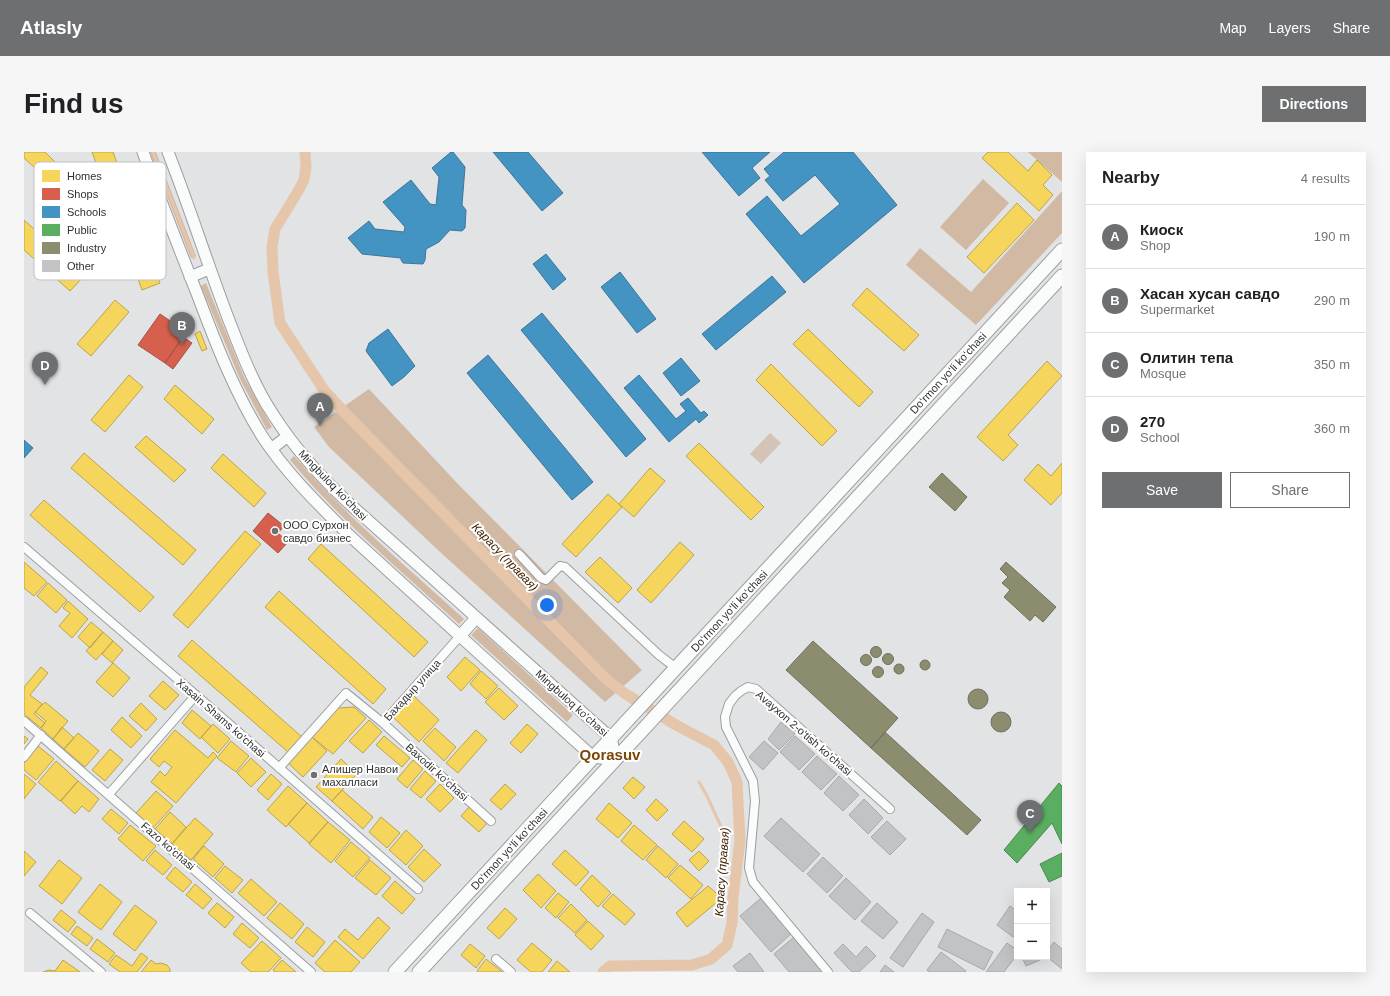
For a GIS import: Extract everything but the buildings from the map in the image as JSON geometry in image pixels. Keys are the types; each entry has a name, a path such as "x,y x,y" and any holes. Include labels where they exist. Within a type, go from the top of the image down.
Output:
{"main road":[{"name":"Mingbuloq ko'chasi","path":"143,152 147,162"},
{"name":"Mingbuloq ko'chasi","path":"168,152 209,269 240,350 258,388 274,416 288,436 309,462 341,496 611,738 616,760"},
{"name":"Mingbuloq ko'chasi","path":"166,214 190,278 238,392 271,449 338,525 593,757"},
{"name":"Do‘rmon yo‘li ko‘chasi","path":"395,972 1062,250"},
{"path":"190,278 209,269"},
{"name":"Do‘rmon yo‘li ko‘chasi","path":"419,972 1062,276"},
{"path":"271,449 288,436"},
{"path":"460,636 476,618"},
{"path":"593,757 616,760"}],"street":[{"name":"Xasain Shams ko'chasi","path":"24,547 418,889"},
{"path":"519,554 541,578 546,580 560,566 565,567 658,655 676,668"},
{"name":"Бахадыр улица","path":"279,768 346,693 383,723 460,636"},
{"name":"Avayxon 2-o'tish ko'chasi","path":"828,972 753,882 750,876 749,868 754,801 753,781 726,727 725,717 729,704 741,691 748,687 756,689 890,809"},
{"path":"109,794 196,695"},
{"name":"Fazo ko'chasi","path":"24,721 311,972"},
{"name":"Baxodir ko'chasi","path":"383,723 491,821"},
{"path":"24,757 41,735"},
{"path":"30,913 99,972"},
{"path":"496,959 511,972"}],"shaded area":[{"path":"150,152 156,152 160,162 154,162"},
{"path":"1028,152 1062,152 1062,182"},
{"path":"166,178 196,256 191,258 166,193"},
{"path":"983,179 1009,203 966,250 940,227"},
{"path":"1062,191 1062,233 976,325 906,265 920,248 971,292"},
{"path":"206,283 244,377 272,427 267,430 240,379 201,286"},
{"path":"369,389 457,483 642,670 605,702 439,551 329,447 314,427"},
{"path":"770,433 781,443 761,464 750,454"},
{"path":"294,456 355,520 464,619 459,624 350,524 290,460"},
{"path":"478,628 573,715 567,722 471,635"}],"waterway":[{"path":"153,152 157,162"},
{"name":"Карасу (правая)","path":"305,152 306,167 304,180 275,229 272,247 273,272 280,323 324,390 607,680 624,693 676,725 714,745 728,762 737,782 740,840 733,898 732,923 727,945 711,959 692,965 610,966 603,972"},
{"path":"166,186 194,258"},
{"path":"699,782 724,833"}],"place":[{"name":"Хасан хусан савдо","path":"182,345"},
{"name":"270","path":"45,385"},
{"name":"Киоск","path":"320,426"},
{"name":"ООО Сурхон савдо бизнес","path":"275,531"},
{"name":"Алишер Навои махалласи","path":"314,775"},
{"name":"Олитин тепа","path":"1030,833"}],"district":[{"name":"Qorasuv","path":"610,754"}]}
